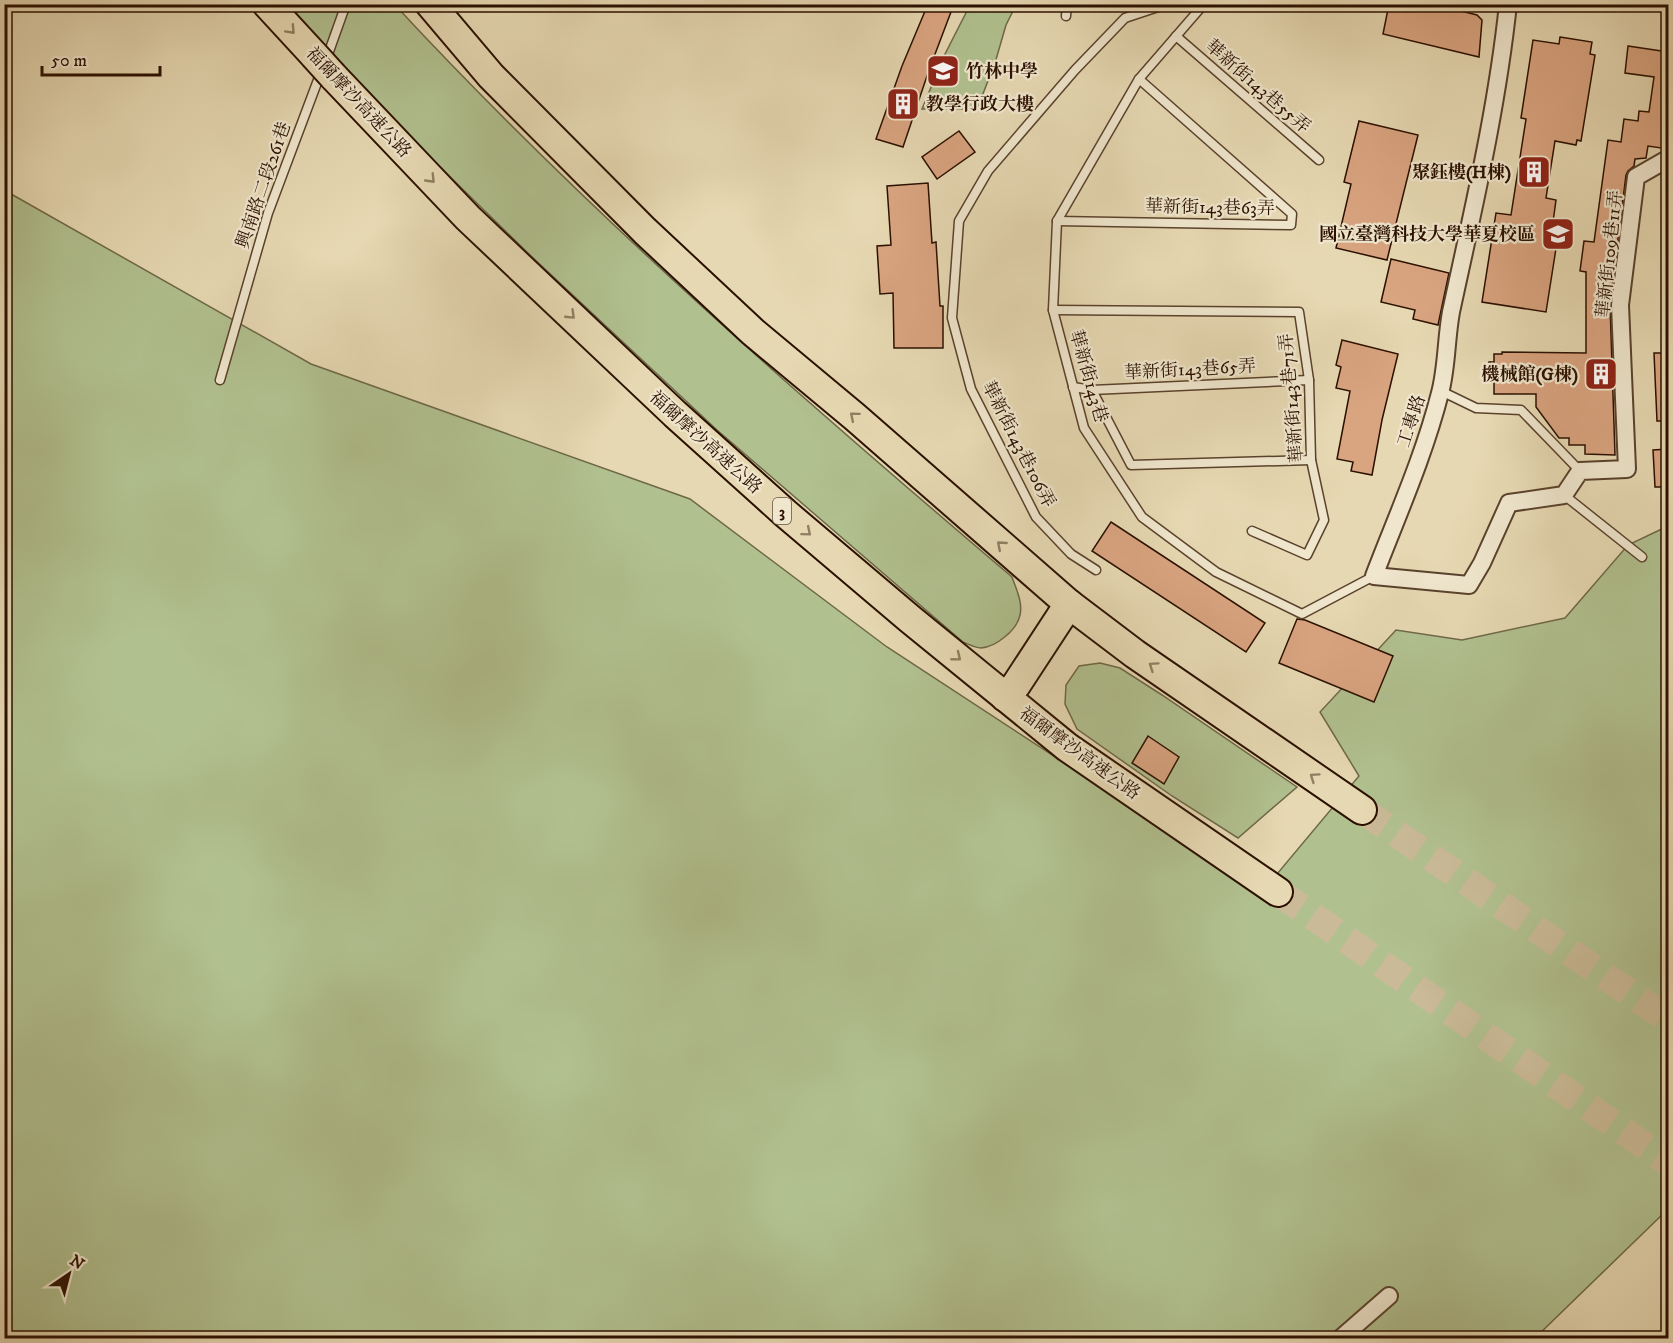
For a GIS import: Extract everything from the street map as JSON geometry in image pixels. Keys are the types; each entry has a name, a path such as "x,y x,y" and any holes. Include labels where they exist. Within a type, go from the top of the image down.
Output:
{"highway":[{"name":"福爾摩沙高速公路","path":"267,4 468,218 675,414 785,513 1067,747 1278,892"},
{"path":"430,4 491,75 645,231 753,332 855,417 1069,604 1135,654 1362,810"},
{"path":"1005,697 1016,685 1069,604"}],"street":[{"name":"工專路","path":"1374,576 1413,474 1441,391 1450,318 1485,157 1502,64 1508,4"},
{"name":"華新街109巷11弄","path":"1580,471 1627,469 1620,305 1636,177 1664,160 1668,161"},
{"path":"1374,576 1469,585 1482,563 1509,503 1564,495 1580,471"},
{"path":"1341,1338 1389,1296"}],"lane":[{"name":"興南路二段261巷","path":"220,380 268,213 346,4"},
{"path":"1066,16 1067,4"},
{"name":"華新街143巷106弄","path":"1096,570 1071,554 1036,517 971,388 952,318 959,221 988,171 1075,70 1125,18 1167,4"},
{"name":"華新街143巷","path":"1204,4 1139,79 1057,221 1053,310 1084,428 1142,517 1216,572 1302,614 1374,576"},
{"name":"華新街143巷55弄","path":"1176,36 1319,160"},
{"name":"華新街143巷63弄","path":"1057,221 1291,225 1292,214 1139,79"},
{"name":"華新街143巷71弄","path":"1053,310 1299,312 1309,380 1311,460 1324,520 1307,555 1252,531"},
{"name":"華新街143巷65弄","path":"1073,387 1092,390 1309,380"},
{"path":"1092,390 1131,465 1311,460"},
{"path":"1441,391 1476,408 1521,410 1580,471"},
{"path":"1564,495 1642,557"}],"green space":[{"path":"288,5 395,5 542,156 618,229 852,440 1012,577 1021,610 1018,621 1010,632 987,647 976,647 963,642 717,430 531,256 389,117"},
{"path":"970,5 1016,5 1006,25 995,63 977,109 922,109 944,56"},
{"path":"4,190 311,364 690,499 887,647 1262,892 1359,776 1320,712 1396,630 1462,640 1565,618 1628,545 1668,526 1668,1211 1535,1338 5,1338"},
{"path":"1100,663 1120,668 1297,787 1238,838 1172,796 1077,729 1065,704 1066,685 1079,666"}],"building":[{"name":"教學行政大樓","path":"928,4 954,4 903,147 876,139 902,66"},
{"path":"1389,4 1433,4 1477,15 1482,20 1479,57 1383,34"},
{"name":"聚鈺樓(H棟)","path":"1560,37 1592,42 1590,54 1595,55 1581,141 1577,140 1576,145 1555,141 1546,198 1556,200 1553,222 1560,223 1546,312 1482,302 1496,213 1511,215 1526,119 1521,118 1533,40 1559,44"},
{"path":"1628,46 1668,52 1668,149 1648,146 1646,158 1635,159 1634,166 1626,175 1610,304 1615,455 1585,454 1585,445 1569,445 1569,438 1559,438 1536,407 1536,394 1494,394 1494,376 1489,376 1489,362 1494,362 1494,354 1502,354 1502,352 1586,353 1586,272 1580,271 1584,241 1594,242 1608,140 1621,142 1624,119 1638,121 1639,111 1649,112 1654,77 1625,73"},
{"path":"1359,121 1418,135 1387,260 1336,248 1351,184 1344,182"},
{"path":"959,131 975,152 937,179 922,157"},
{"path":"928,183 932,243 936,242 940,306 943,306 943,348 894,348 893,293 880,294 877,246 891,245 887,186"},
{"path":"1391,259 1449,273 1438,325 1413,319 1415,310 1381,302"},
{"path":"1342,340 1398,354 1372,475 1351,471 1353,462 1337,459 1350,391 1336,388 1341,367 1336,365"},
{"path":"1654,353 1668,353 1668,421 1657,421"},
{"path":"1668,449 1668,487 1655,487 1653,450"},
{"path":"1111,522 1265,623 1246,652 1092,551"},
{"path":"1297,619 1305,620 1393,656 1374,702 1279,663"},
{"path":"1148,736 1179,757 1164,784 1132,763"}],"tunnel":[{"path":"1362,810 1668,1019"},
{"path":"1278,892 1668,1162"}],"place":[{"name":"竹林中學","path":"943,71"},
{"name":"教學行政大樓","path":"903,104"},
{"name":"聚鈺樓(H棟)","path":"1534,172"},
{"name":"國立臺灣科技大學華夏校區","path":"1558,234"},
{"name":"機械館(G棟)","path":"1601,374"}]}
